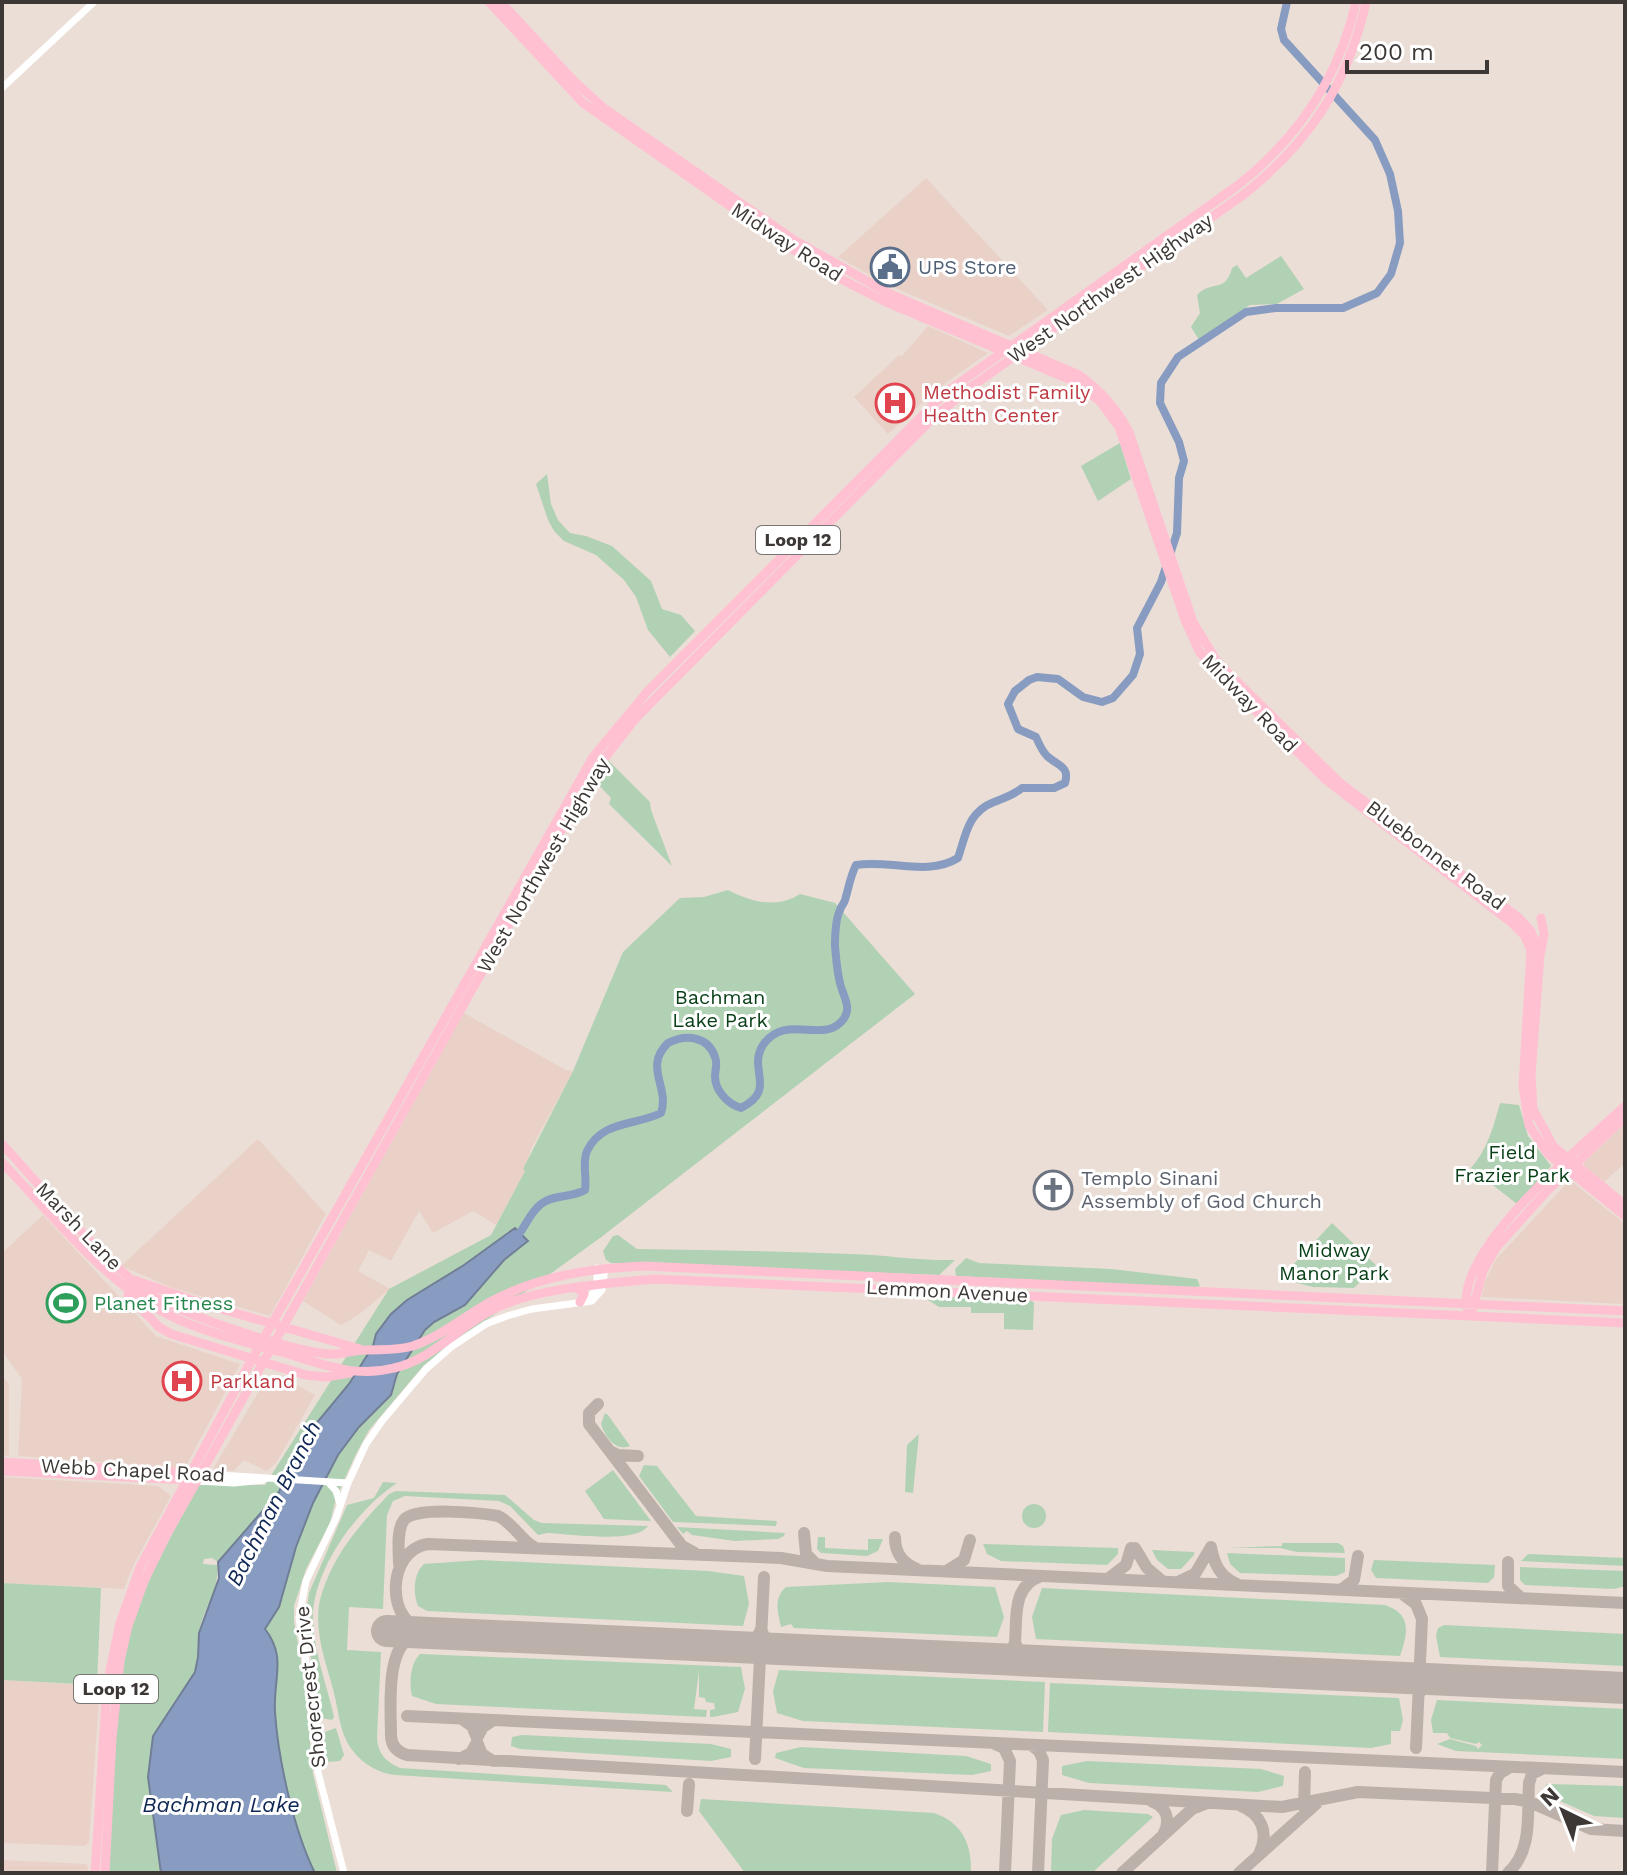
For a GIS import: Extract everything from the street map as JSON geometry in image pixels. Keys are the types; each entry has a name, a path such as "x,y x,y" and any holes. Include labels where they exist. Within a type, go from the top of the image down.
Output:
{"main road":[{"name":"Midway Road","path":"489,2 583,103 787,246 837,277 1012,350 1088,386"},
{"name":"Midway Road","path":"501,2 574,81 605,109 794,240 888,298"},
{"name":"West Northwest Highway","path":"892,452 912,439 951,401 1012,350 1039,338 1273,171 1315,122 1337,85 1354,29 1356,2"},
{"name":"West Northwest Highway","path":"390,1126 436,1054 459,1002 585,778 612,746 631,716 892,452 926,410 1256,171 1290,138 1313,107 1366,2"},
{"path":"1192,217 1199,226"},
{"path":"1039,338 1036,349 1044,359"},
{"name":"Midway Road","path":"1012,350 1044,359 1079,375 1116,421 1177,572 1193,622 1212,655 1337,786"},
{"path":"912,439 928,415 926,410"},
{"name":"Midway Road","path":"1160,532 1172,582 1192,638 1205,659 1261,718 1337,786"},
{"name":"Bluebonnet Road","path":"1337,786 1518,917 1528,934"},
{"path":"1541,918 1544,934 1531,1101 1545,1134 1567,1165"},
{"path":"1528,934 1540,955"},
{"path":"1528,934 1532,957 1523,1086 1529,1125 1535,1136 1625,1213"},
{"name":"West Northwest Highway","path":"95,1873 104,1713 117,1635 152,1541 194,1477 312,1267 390,1126 441,1023 459,1002"},
{"path":"436,1054 435,1047 443,1028 441,1023"},
{"path":"1470,1315 1471,1304 1490,1256 1567,1165 1625,1106"},
{"path":"1567,1165 1625,1117"},
{"name":"Marsh Lane","path":"2,1144 120,1284 190,1325 241,1335"},
{"name":"Marsh Lane","path":"2,1162 91,1248 142,1288 169,1304 241,1335 295,1352"},
{"name":"Lemmon Avenue","path":"295,1352 344,1354 396,1350 426,1341 511,1292 546,1279 601,1268 644,1266 1625,1313"},
{"path":"846,1274 846,1286"},
{"name":"Lemmon Avenue","path":"295,1352 351,1373 382,1370 409,1364 427,1355 465,1326 503,1305 577,1288 663,1279 1625,1323"},
{"path":"133,1280 365,1350"},
{"path":"120,1284 165,1331 284,1369 326,1377 351,1373"},
{"path":"577,1288 584,1294 580,1302"},
{"path":"1579,1309 1579,1321"},
{"path":"1597,1321 1601,1315 1625,1313"},
{"path":"217,1349 241,1351 248,1346 257,1328 255,1321 248,1316"},
{"path":"284,1369 279,1356 288,1340 293,1337 316,1337"},
{"name":"Webb Chapel Road","path":"2,1462 194,1477"},
{"name":"Webb Chapel Road","path":"2,1471 121,1473"},
{"name":"West Northwest Highway","path":"105,1873 112,1738 120,1661 139,1580"},
{"path":"104,1713 109,1719 112,1738"},
{"path":"101,1771 106,1781 106,1798 110,1803"}],"street":[{"path":"2,88 94,2"},
{"path":"600,1285 601,1268"},
{"name":"Shorecrest Drive","path":"344,1873 318,1772 299,1618 306,1581 348,1483 366,1444 382,1421 426,1369 451,1347 486,1324 507,1316 596,1298 600,1285"},
{"name":"Webb Chapel Road","path":"194,1477 234,1483 277,1479 348,1483"},
{"path":"328,1482 336,1491 340,1504"}],"shaded area":[{"path":"926,178 1048,310 1009,336 888,285 838,257"},
{"path":"928,326 988,353 936,390 888,434 854,397 899,355 902,356"},
{"path":"464,1013 566,1070 573,1071 530,1151 526,1170 496,1225 473,1211 433,1233 419,1211 391,1261 369,1250 358,1271 390,1289 341,1325 303,1301"},
{"path":"1625,1123 1625,1163 1604,1182 1584,1166 1584,1162"},
{"path":"258,1139 326,1214 270,1316 173,1288 121,1266"},
{"path":"1570,1180 1625,1224 1625,1304 1482,1297 1496,1259"},
{"path":"43,1215 156,1336 240,1364 185,1468 18,1456 22,1379 2,1351 2,1253"},
{"path":"278,1375 315,1395 276,1463 267,1471 244,1460 234,1471 213,1469 268,1376"},
{"path":"2,1376 9,1384 9,1456 2,1455"},
{"path":"2,1477 158,1486 171,1496 124,1589 2,1583"},
{"path":"2,1680 100,1686 89,1842 85,1846 2,1843"},
{"path":"2,1860 87,1864 89,1873 2,1873"}],"green space":[{"path":"1281,256 1304,289 1277,304 1250,305 1199,340 1191,327 1200,313 1197,295 1226,281 1232,268 1237,265 1246,278"},
{"path":"1120,443 1131,479 1098,501 1081,466"},
{"path":"547,474 551,504 558,520 570,533 612,546 651,581 662,609 681,615 695,631 670,657 648,630 636,597 624,580 596,555 564,541 554,531 536,484"},
{"path":"608,760 650,802 672,866 609,804 611,798 595,781"},
{"name":"Bachman Lake Park","path":"728,890 764,902 791,899 800,894 835,903 915,994 600,1238 424,1365 369,1430 336,1498 330,1523 306,1569 294,1606 313,1774 337,1873 315,1873 300,1837 283,1773 275,1712 277,1659 271,1639 264,1629 279,1607 296,1547 313,1503 338,1455 396,1383 397,1374 425,1330 465,1305 504,1260 528,1240 515,1228 391,1314 376,1334 373,1346 349,1384 300,1443 279,1492 218,1562 212,1558 204,1559 203,1564 217,1565 217,1574 201,1624 195,1672 148,1777 161,1873 109,1873 116,1715 125,1653 147,1587 199,1485 265,1485 389,1289 491,1235 573,1071 623,952 680,898 704,897"},
{"name":"Field Frazier Park","path":"1500,1103 1519,1105 1528,1136 1551,1166 1517,1204 1471,1168 1486,1145"},
{"name":"Midway Manor Park","path":"1332,1223 1376,1265 1354,1288 1313,1287 1280,1279"},
{"path":"618,1235 637,1249 824,1253 955,1260 939,1275 611,1263 606,1260 603,1251 613,1236"},
{"path":"966,1258 979,1263 1111,1269 1197,1279 1200,1286 956,1276 955,1269"},
{"path":"932,1295 1031,1300 1034,1303 1033,1330 1004,1329 1004,1313 971,1313 971,1307 939,1307 928,1300"},
{"path":"605,1413 630,1446 620,1447 608,1438 601,1424"},
{"path":"919,1434 913,1493 905,1492 907,1445"},
{"path":"644,1465 657,1466 696,1516 777,1521 776,1526 673,1522 639,1476"},
{"path":"613,1470 651,1521 604,1519 585,1491"},
{"path":"383,1482 397,1483 367,1508 339,1543 328,1562 314,1602 316,1645 334,1717 332,1720 321,1718 306,1628 310,1625 306,1626 305,1623 309,1593 347,1505 374,1498"},
{"path":"396,1491 505,1495 534,1520 542,1523 648,1526 630,1535 538,1535 510,1506 499,1501 405,1496 393,1501 387,1515 383,1609 349,1607 347,1650 381,1652 377,1738 384,1757 400,1768 666,1785 673,1792 395,1775 372,1768 357,1756 340,1724 321,1645 319,1608 326,1581 340,1553 368,1517 389,1494"},
{"path":"1034,1504 1043,1507 1046,1516 1043,1525 1034,1528 1025,1525 1022,1516 1025,1507"},
{"path":"677,1527 785,1533 778,1539 735,1541 692,1535 687,1531 683,1534"},
{"path":"818,1537 825,1537 825,1548 868,1550 868,1539 883,1539 878,1551 867,1556 821,1553 817,1549"},
{"path":"1282,1543 1338,1543 1345,1553 1228,1548 1282,1546"},
{"path":"983,1544 1118,1548 1118,1554 1107,1565 1001,1561 987,1554"},
{"path":"1152,1550 1194,1552 1194,1555 1181,1569 1168,1569 1157,1560"},
{"path":"1227,1553 1345,1558 1345,1572 1336,1576 1240,1573 1230,1564"},
{"path":"1528,1554 1625,1558 1625,1566 1521,1561"},
{"path":"481,1560 708,1571 744,1576 749,1604 743,1626 427,1611 418,1606 415,1584 424,1564"},
{"path":"1374,1560 1495,1565 1494,1577 1488,1583 1376,1578 1371,1570"},
{"path":"1520,1567 1625,1571 1625,1586 1614,1589 1525,1585 1520,1580"},
{"path":"888,1582 995,1587 1004,1617 997,1637 794,1628 791,1624 781,1627 778,1601 786,1587"},
{"path":"2,1583 101,1588 97,1685 2,1680"},
{"path":"1042,1588 1385,1605 1404,1619 1405,1640 1400,1656 1036,1639 1032,1617"},
{"path":"1444,1625 1625,1634 1625,1666 1440,1657 1436,1636 1438,1628"},
{"path":"420,1654 741,1667 745,1689 738,1712 713,1717 710,1717 710,1710 715,1709 714,1703 699,1697 699,1671 694,1709 707,1710 706,1717 436,1704 412,1696 411,1674"},
{"path":"779,1670 1045,1682 1043,1732 803,1721 777,1713 773,1691"},
{"path":"1050,1683 1399,1698 1403,1720 1400,1731 1391,1731 1391,1744 1371,1748 1048,1732"},
{"path":"1437,1700 1625,1709 1625,1759 1456,1751 1437,1744 1450,1739 1478,1749 1482,1745 1450,1738 1447,1733 1433,1733 1431,1720"},
{"path":"336,1728 344,1755 340,1761 327,1762 321,1753 320,1734"},
{"path":"512,1737 711,1744 731,1749 731,1757 711,1761 511,1746"},
{"path":"801,1747 966,1756 991,1764 991,1771 972,1775 804,1768 775,1758 776,1753"},
{"path":"1087,1761 1261,1769 1284,1776 1283,1786 1258,1792 1089,1783 1062,1775 1062,1766"},
{"path":"1547,1784 1625,1786 1625,1818 1594,1816 1546,1795 1543,1790"},
{"path":"701,1799 934,1813 952,1823 964,1836 970,1853 971,1873 745,1873 699,1811"},
{"path":"1084,1810 1148,1814 1153,1817 1092,1873 1051,1873 1052,1839 1061,1815"}],"water":[{"name":"Bachman Lake","path":"515,1228 528,1241 504,1260 465,1305 425,1330 397,1374 391,1395 359,1427 338,1455 313,1503 296,1547 279,1607 265,1629 276,1649 275,1712 283,1773 300,1837 315,1873 161,1873 148,1777 153,1736 195,1672 199,1633 219,1578 218,1562 279,1492 300,1443 349,1384 373,1346 376,1334 391,1314"}],"waterway":[{"name":"Bachman Branch","path":"513,1241 541,1204 585,1190 587,1151 601,1134 661,1113 663,1104 657,1069 661,1052 668,1043 689,1038 707,1045 716,1060 715,1076 720,1092 741,1108 758,1094 759,1054 772,1036 792,1029 833,1028 841,1022 847,1008 837,969 836,928 856,865 921,867 946,864 958,858 969,825 985,806 1022,788 1054,788 1065,783 1066,773 1062,767 1045,754 1036,737 1018,729 1008,704 1015,691 1037,677 1058,679 1083,697 1102,702 1113,698 1133,675 1140,654 1137,628 1161,582 1177,533 1179,478 1184,461 1179,442 1160,403 1161,383 1178,357 1246,312 1276,308 1343,308 1377,293 1391,274 1400,243 1398,211 1390,174 1375,140 1284,40 1281,29 1287,2"}],"taxiway":[{"path":"598,1404 589,1413 589,1424 682,1546 695,1553"},
{"path":"610,1451 618,1455 638,1456"},
{"path":"399,1564 401,1524 410,1516 421,1513 498,1516 534,1547"},
{"path":"804,1533 806,1554 816,1564"},
{"path":"895,1537 900,1557 917,1569"},
{"path":"948,1570 964,1560 970,1540"},
{"path":"428,1631 414,1626 404,1616 396,1588 404,1559 414,1549 428,1544 781,1558 827,1566 1625,1603"},
{"path":"1211,1547 1219,1569 1226,1578 1237,1584"},
{"path":"1180,1581 1195,1574 1211,1547"},
{"path":"1109,1578 1126,1565 1131,1548"},
{"path":"1135,1548 1147,1568 1161,1580"},
{"path":"1342,1589 1354,1580 1358,1556"},
{"path":"1508,1562 1508,1586 1520,1597"},
{"path":"1015,1642 1016,1613 1021,1595 1025,1587 1041,1576"},
{"path":"755,1759 764,1577"},
{"path":"1401,1593 1416,1604 1422,1619 1416,1748"},
{"path":"721,1644 750,1643 761,1629 774,1645 808,1648"},
{"path":"469,1635 419,1634 408,1639 400,1648 392,1676 390,1708 391,1739 400,1752 407,1755 1282,1807 1358,1792 1515,1799 1530,1802 1591,1829 1625,1831"},
{"path":"975,1657 1004,1657 1015,1642 1028,1658 1062,1661"},
{"path":"1361,1676 1403,1678 1416,1687 1419,1694 1423,1687 1436,1680 1477,1681"},
{"path":"407,1716 1625,1772"},
{"path":"462,1719 472,1726 477,1738 483,1727 492,1721"},
{"path":"459,1759 471,1753 477,1742 482,1754 493,1761"},
{"path":"995,1744 1004,1748 1010,1761 1005,1873"},
{"path":"1031,1745 1039,1751 1043,1760 1038,1873"},
{"path":"1492,1873 1496,1780 1500,1773 1510,1767"},
{"path":"1508,1873 1522,1854 1525,1843 1529,1783 1532,1774 1542,1769"},
{"path":"1304,1808 1305,1772"},
{"path":"687,1811 689,1784"},
{"path":"1151,1801 1166,1814 1164,1833"},
{"path":"1239,1873 1317,1803"},
{"path":"1122,1873 1192,1809 1205,1804"},
{"path":"1241,1806 1254,1814 1261,1824 1264,1838 1260,1852"}],"runway":[{"path":"387,1631 1625,1688"}],"place":[{"name":"UPS Store","path":"890,267"},
{"name":"Methodist Family Health Center","path":"895,403"},
{"name":"Templo Sinani Assembly of God Church","path":"1053,1190"},
{"name":"Planet Fitness","path":"66,1303"},
{"name":"Parkland","path":"182,1381"}]}
